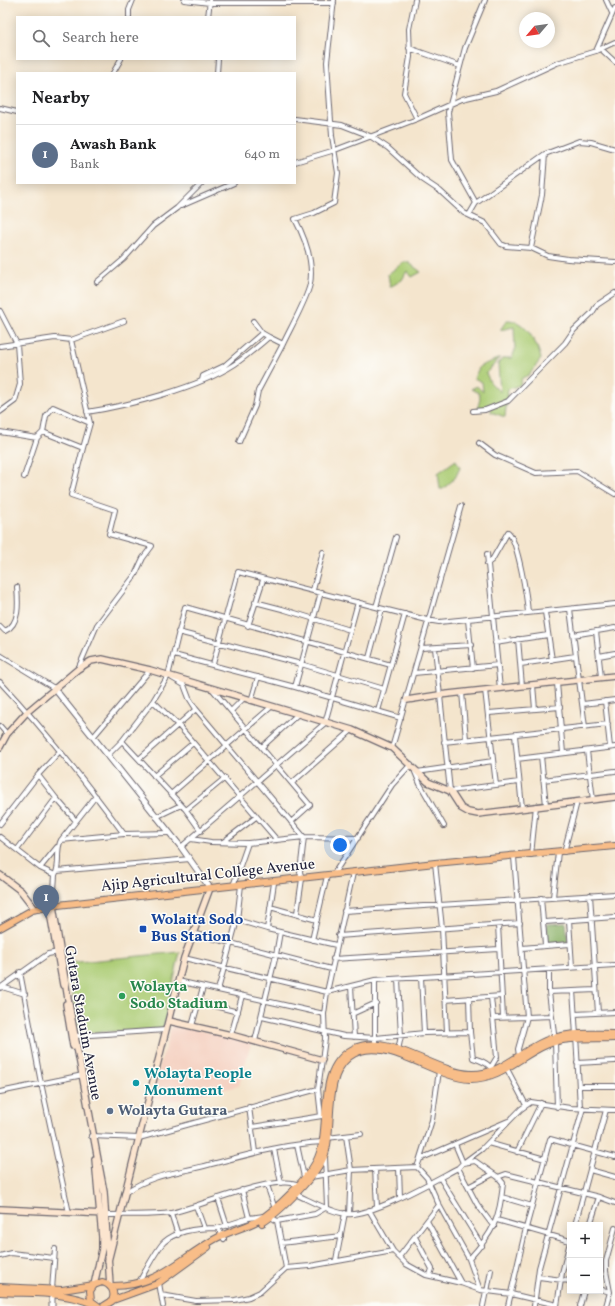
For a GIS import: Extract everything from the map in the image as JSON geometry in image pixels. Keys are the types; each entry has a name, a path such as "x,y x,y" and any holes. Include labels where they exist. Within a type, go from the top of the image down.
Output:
{"main road":[{"path":"0,748 7,734 27,712 54,688 78,669 91,661 102,659 150,670 212,690 352,730 392,748 428,782 450,791 461,808 468,812 478,814 615,797"},
{"path":"407,700 462,692 615,676"},
{"name":"Ajip Agricultural College Avenue","path":"0,928 19,916 35,909 51,906 330,876 435,863 514,857 615,846"},
{"path":"0,875 25,895 35,909"},
{"path":"108,1261 184,958 192,933 210,888"},
{"path":"51,906 81,1075"},
{"name":"Gutara Staduim Avenue","path":"59,952 93,1136 104,1214 102,1249 94,1285"},
{"path":"169,1021 231,1035 322,1060"},
{"path":"307,1177 326,1141 323,1116 331,1076 338,1061 354,1049 376,1044 398,1050 459,1073 472,1074 491,1069 520,1056 541,1042 615,1034"},
{"path":"577,1037 615,1038"},
{"path":"376,1044 387,1051 454,1077 469,1079 489,1076 507,1069 554,1040"},
{"path":"269,1216 319,1166 325,1154 335,1078 339,1070 350,1056 376,1044"},
{"path":"0,1292 52,1292 94,1285 102,1282 110,1286 139,1283 157,1277 200,1248 269,1216 295,1194 299,1185"},
{"path":"0,1209 104,1214 110,1286 114,1293 109,1304"},
{"path":"109,1304 159,1283 224,1237"},
{"path":"94,1285 90,1293 95,1305"},
{"path":"0,1287 52,1292 78,1297 95,1305"}],"street":[{"path":"129,16 129,10 133,0"},
{"path":"184,0 334,1 326,62 332,136 338,173 334,203 314,213 294,219 307,245 310,264 310,284 283,344 258,391 255,406 239,442"},
{"path":"415,0 409,29 409,48 404,93 417,119"},
{"path":"476,203 452,160 449,105 472,29 485,0"},
{"path":"606,0 612,13"},
{"path":"208,16 210,1"},
{"path":"596,51 615,8"},
{"path":"296,162 335,150 417,119 462,99 496,91 558,63 596,51 615,42"},
{"path":"409,48 460,66"},
{"path":"601,49 615,62"},
{"path":"114,72 120,60"},
{"path":"217,72 218,60"},
{"path":"0,108 16,112"},
{"path":"296,119 347,127 370,136 388,148 422,179 440,191 464,213 484,223 501,244 506,246 531,248 554,257 615,262"},
{"path":"469,215 476,203 545,154 579,141 591,142 615,149"},
{"path":"531,248 542,195 545,154"},
{"path":"97,282 124,259 153,226 177,208 201,184"},
{"path":"177,208 232,184"},
{"path":"473,411 485,410 508,401 561,348 574,330 592,313 597,305 615,293"},
{"path":"0,311 17,344 20,384 15,401 0,412"},
{"path":"0,346 55,338 71,340 124,321"},
{"path":"253,321 262,333 283,344"},
{"path":"202,380 202,376 224,366 262,333"},
{"path":"87,412 154,397 202,380 236,363 269,337"},
{"path":"71,340 90,422 71,495 115,510 109,534 152,546 143,558 135,575 97,625 78,669"},
{"path":"24,477 37,438 43,432 46,416 53,407 90,422"},
{"path":"0,432 37,438"},
{"path":"43,432 83,448"},
{"path":"479,443 495,455 536,473 577,471 615,494"},
{"path":"392,748 407,700 427,620 448,558 462,506"},
{"path":"487,564 492,560 508,532 511,535 514,544 523,579 528,613"},
{"path":"376,607 396,537"},
{"path":"313,590 323,552"},
{"path":"487,554 492,618 500,688"},
{"path":"213,664 238,572 262,580 313,590 427,620 468,620 492,618 615,604"},
{"path":"248,626 262,580"},
{"path":"0,626 5,631 9,629 16,617 17,587"},
{"path":"295,687 321,592"},
{"path":"255,602 350,630"},
{"path":"181,847 325,723 358,602"},
{"path":"108,755 122,741 154,701 168,676 185,607 248,626 345,651 391,665"},
{"path":"368,658 382,609"},
{"path":"570,609 585,727"},
{"path":"545,612 552,660"},
{"path":"378,711 405,614"},
{"path":"468,620 472,645 473,668"},
{"path":"573,635 615,628"},
{"path":"596,631 600,656 601,677"},
{"path":"178,632 301,664 384,689"},
{"path":"495,642 548,635"},
{"path":"518,639 522,686"},
{"path":"421,648 472,645"},
{"path":"435,648 450,791 519,782"},
{"path":"600,656 615,653"},
{"path":"0,655 54,688 94,736 156,817 190,858 210,888"},
{"path":"174,655 213,664 401,718"},
{"path":"521,664 576,656"},
{"path":"414,673 498,665"},
{"path":"94,736 150,670"},
{"path":"168,676 184,685 189,698 196,709 228,745 304,837 300,872 302,879 296,913"},
{"path":"251,701 258,677"},
{"path":"0,682 60,751 124,834"},
{"path":"557,682 563,754"},
{"path":"533,685 535,709"},
{"path":"212,690 246,728 310,805 291,822"},
{"path":"485,690 489,713 496,785"},
{"path":"462,692 466,740"},
{"path":"231,711 243,699"},
{"path":"583,704 615,700"},
{"path":"154,701 178,724 277,840"},
{"path":"517,759 613,747 605,701"},
{"path":"171,794 271,707"},
{"path":"489,713 560,707"},
{"path":"139,759 196,709"},
{"path":"262,747 298,714"},
{"path":"444,742 608,724"},
{"path":"0,726 7,734"},
{"path":"292,783 352,730"},
{"path":"515,735 522,808"},
{"path":"122,741 186,810 201,830"},
{"path":"154,776 193,743"},
{"path":"587,750 593,800"},
{"path":"0,824 38,775 60,751"},
{"path":"541,756 546,805"},
{"path":"312,940 330,876 358,838 392,785 414,768 493,761"},
{"path":"414,768 420,784 444,826"},
{"path":"543,780 615,771"},
{"path":"38,775 76,821"},
{"path":"186,810 225,778"},
{"path":"40,868 96,796"},
{"path":"17,850 56,798"},
{"path":"553,897 561,852 577,802"},
{"path":"156,817 180,805"},
{"path":"531,855 536,806"},
{"path":"223,843 256,817"},
{"path":"61,840 124,834 169,833"},
{"path":"0,837 40,868 56,873 190,858"},
{"path":"191,839 223,843 248,843 304,837 358,838"},
{"path":"233,886 248,843"},
{"path":"51,906 56,873 57,847"},
{"path":"514,857 527,1017 518,1049 520,1056"},
{"path":"435,863 442,928 447,1032"},
{"path":"252,1127 323,1116 318,1089 325,1032 324,1014 331,969 353,873"},
{"path":"267,929 274,882"},
{"path":"218,990 237,920 242,885"},
{"path":"344,911 615,894"},
{"path":"590,895 598,1013"},
{"path":"541,898 545,922 546,945"},
{"path":"270,907 317,920"},
{"path":"545,922 615,917"},
{"path":"237,920 267,929 336,945"},
{"path":"569,920 572,967"},
{"path":"338,936 520,923"},
{"path":"498,924 503,1018"},
{"path":"255,1042 271,978 280,932"},
{"path":"192,933 331,969"},
{"path":"522,948 570,944"},
{"path":"333,960 499,949"},
{"path":"1,987 20,972 48,954 59,952"},
{"path":"184,958 327,992 374,980 615,965"},
{"path":"549,969 549,992 554,1040 556,1107"},
{"path":"20,972 41,1083 69,1213"},
{"path":"421,977 424,1033"},
{"path":"398,979 400,1036 398,1050"},
{"path":"374,980 376,1003 376,1044"},
{"path":"178,981 324,1014"},
{"path":"351,986 354,1037"},
{"path":"1,987 25,994"},
{"path":"192,1026 203,987"},
{"path":"549,992 596,990"},
{"path":"534,1306 539,1268 581,1108 573,991"},
{"path":"231,1035 242,996"},
{"path":"469,998 470,1032 473,1058 491,1069 496,1057 491,996"},
{"path":"445,1000 502,996"},
{"path":"198,1002 238,1012"},
{"path":"352,1014 376,1003"},
{"path":"575,1014 615,1012"},
{"path":"493,1018 551,1016"},
{"path":"262,1017 325,1032 354,1037 376,1044 400,1036 424,1033 470,1032"},
{"path":"75,1036 166,1030"},
{"path":"577,1063 615,1061"},
{"path":"507,1069 526,1104"},
{"path":"417,1167 432,1120 439,1071"},
{"path":"0,1092 81,1075"},
{"path":"579,1086 615,1086"},
{"path":"93,1136 139,1138 318,1089"},
{"path":"295,1194 347,1214 369,1210 400,1197 458,1168 488,1143 526,1104 531,1102 556,1107 615,1110"},
{"path":"517,1152 541,1103"},
{"path":"249,1107 254,1152"},
{"path":"576,1222 606,1110"},
{"path":"417,1167 420,1159 510,1120"},
{"path":"126,1192 140,1183 161,1174 200,1167 254,1152 361,1134"},
{"path":"336,1260 347,1214 351,1170 346,1136"},
{"path":"508,1306 526,1228 550,1139 615,1157"},
{"path":"488,1143 545,1159"},
{"path":"455,1144 463,1163"},
{"path":"297,1145 307,1177 351,1170 417,1167 424,1173 439,1206 469,1259 480,1290"},
{"path":"274,1149 281,1183"},
{"path":"325,1154 327,1207"},
{"path":"463,1163 475,1161 498,1177 503,1183 498,1220 482,1246 469,1259"},
{"path":"399,1168 400,1197"},
{"path":"458,1168 483,1213 494,1227"},
{"path":"375,1169 377,1207"},
{"path":"590,1170 614,1177 615,1171"},
{"path":"468,1187 493,1174"},
{"path":"498,1177 506,1174 599,1197 615,1203"},
{"path":"440,1178 482,1246"},
{"path":"104,1214 171,1213 242,1190 281,1183 299,1185"},
{"path":"267,1185 275,1209"},
{"path":"242,1190 249,1218"},
{"path":"502,1197 532,1206"},
{"path":"591,1222 599,1197"},
{"path":"218,1198 227,1226"},
{"path":"196,1206 204,1228"},
{"path":"399,1257 439,1206"},
{"path":"139,1283 164,1242 178,1235 204,1228 218,1228 227,1226 249,1218 269,1216 277,1221 308,1216 327,1207"},
{"path":"369,1210 393,1251 406,1264 430,1275 461,1283 480,1290 511,1294 557,1306 562,1273 567,1253"},
{"path":"171,1213 178,1235"},
{"path":"498,1220 548,1236 567,1240"},
{"path":"277,1221 286,1268"},
{"path":"427,1221 461,1283"},
{"path":"218,1228 224,1237"},
{"path":"606,1306 609,1289 606,1261 615,1228"},
{"path":"281,1243 341,1236"},
{"path":"415,1237 432,1270 430,1275"},
{"path":"52,1306 55,1249"},
{"path":"161,1295 196,1301 235,1300 249,1297 260,1292 286,1268 310,1266 336,1260 393,1251"},
{"path":"0,1256 12,1253 54,1258"},
{"path":"483,1306 491,1270"},
{"path":"539,1277 562,1278 567,1280"},
{"path":"159,1283 163,1306"},
{"path":"603,1289 609,1289 615,1286"},
{"path":"580,1306 583,1294"}],"shaded area":[{"path":"172,1023 251,1043 239,1086 173,1101 151,1098"}],"green space":[{"path":"404,262 408,262 421,272 412,277 407,271 402,280 390,287 388,274"},
{"path":"507,320 514,321 525,328 534,340 541,359 529,375 522,378 520,385 508,389 505,417 491,412 492,405 477,410 480,399 479,393 471,389 477,386 483,392 482,382 474,378 480,366 500,358 486,373 490,382 500,392 498,364 503,358 512,358 515,350 514,327 500,330"},
{"path":"456,460 460,468 455,478 443,489 440,489 438,473"},
{"path":"566,923 568,942 548,943 547,924"},
{"name":"Wolayta Sodo Stadium","path":"180,952 163,1029 79,1033 68,963"}],"place":[{"name":"Awash Bank","path":"46,918"},
{"name":"Wolaita Sodo Bus Station","path":"143,929"},
{"name":"Wolayta Sodo Stadium","path":"122,996"},
{"name":"Wolayta People Monument","path":"136,1083"},
{"name":"Wolayta Gutara","path":"110,1111"}]}
